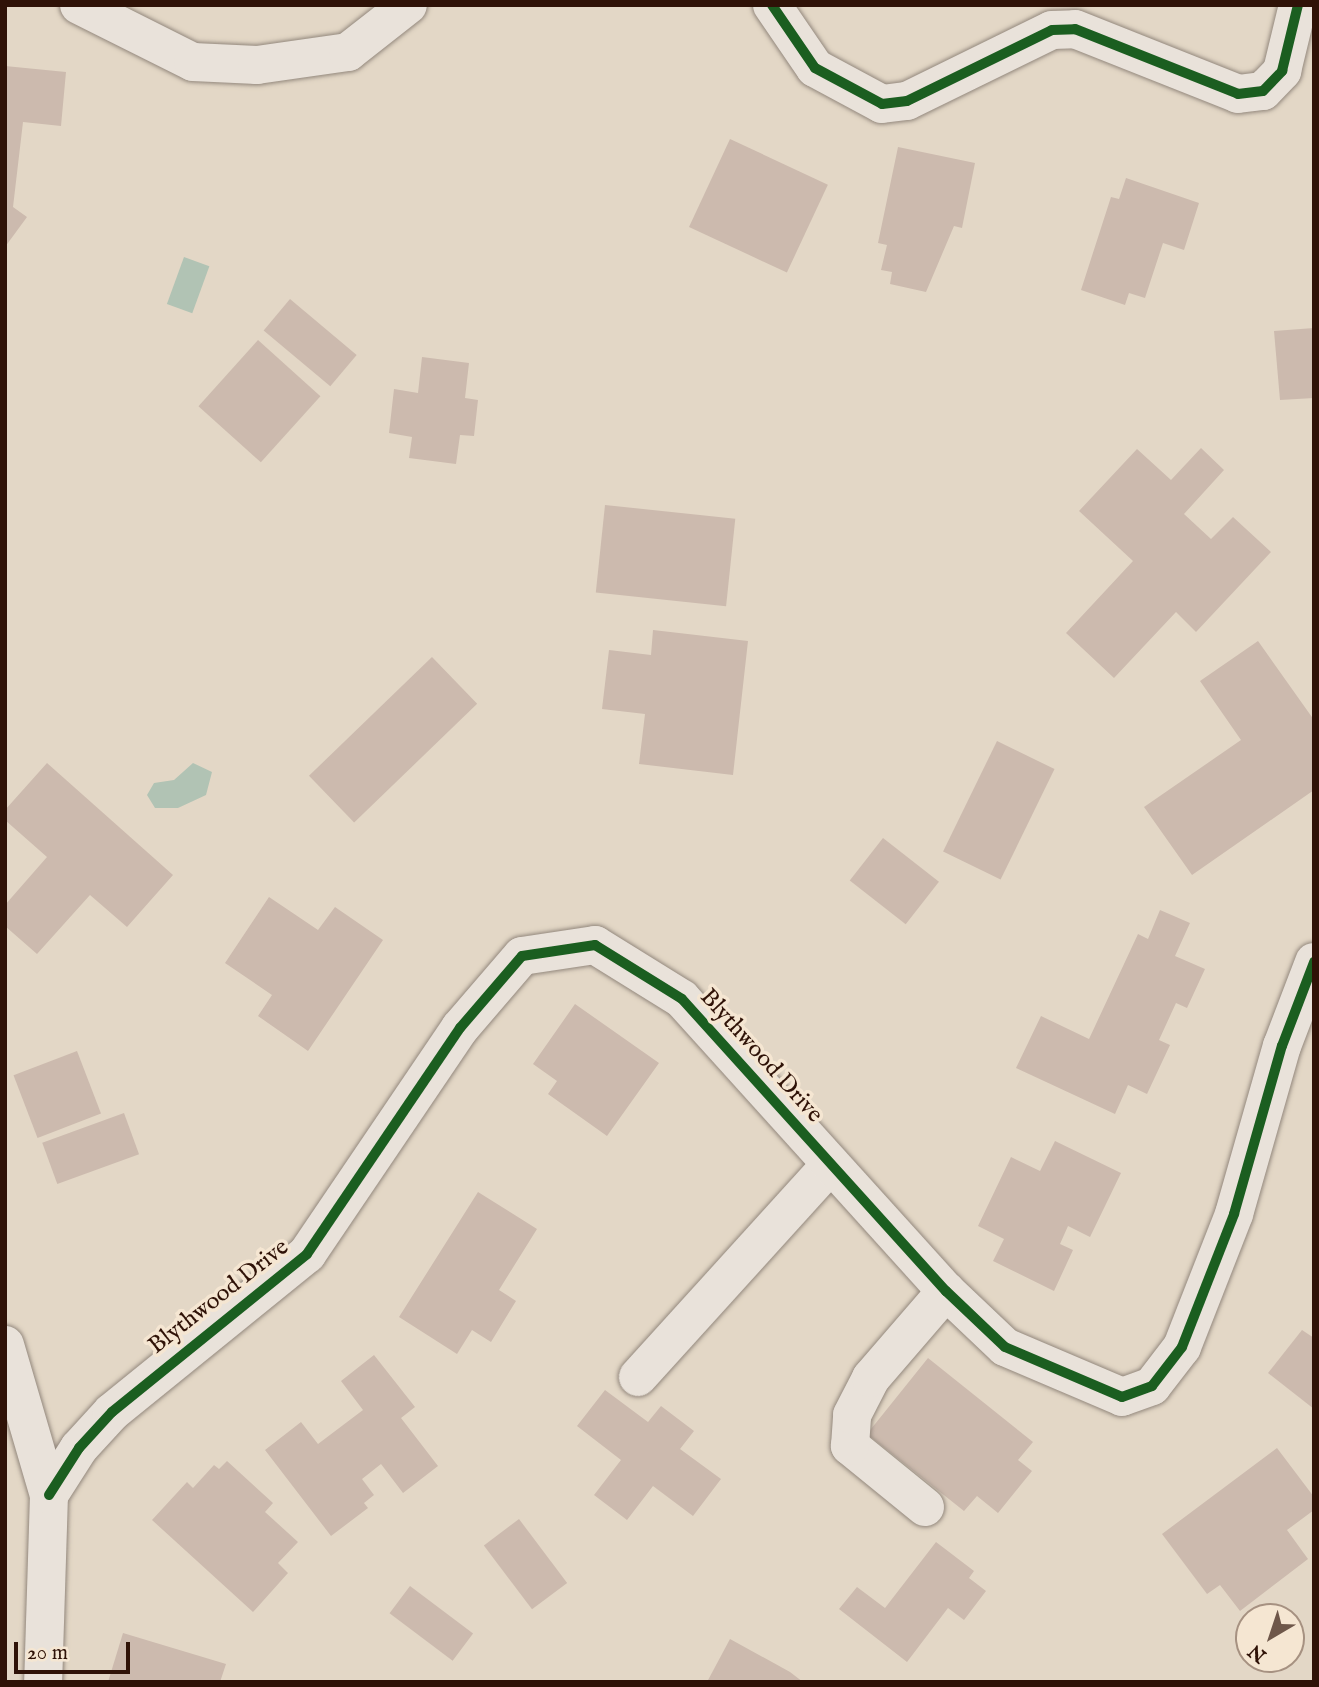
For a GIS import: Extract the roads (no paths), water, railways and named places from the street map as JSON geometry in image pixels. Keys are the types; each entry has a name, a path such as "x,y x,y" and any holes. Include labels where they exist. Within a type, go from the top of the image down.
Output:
{"street":[{"path":"79,5 193,62 257,65 348,52 408,5"},
{"path":"772,5 815,68 881,104 907,101 1052,30 1075,29 1238,94 1262,91 1282,71 1298,5"},
{"name":"Blythwood Drive","path":"49,1495 79,1448 112,1412 307,1254 460,1028 523,956 595,945 682,999 830,1166 946,1291 1005,1346 1081,1384 1122,1397 1152,1386 1182,1347 1234,1214 1282,1046 1314,962"},
{"path":"638,1377 830,1166"},
{"path":"925,1507 850,1446 852,1415 871,1378 946,1291"},
{"path":"5,1345 49,1495 43,1682"}]}
